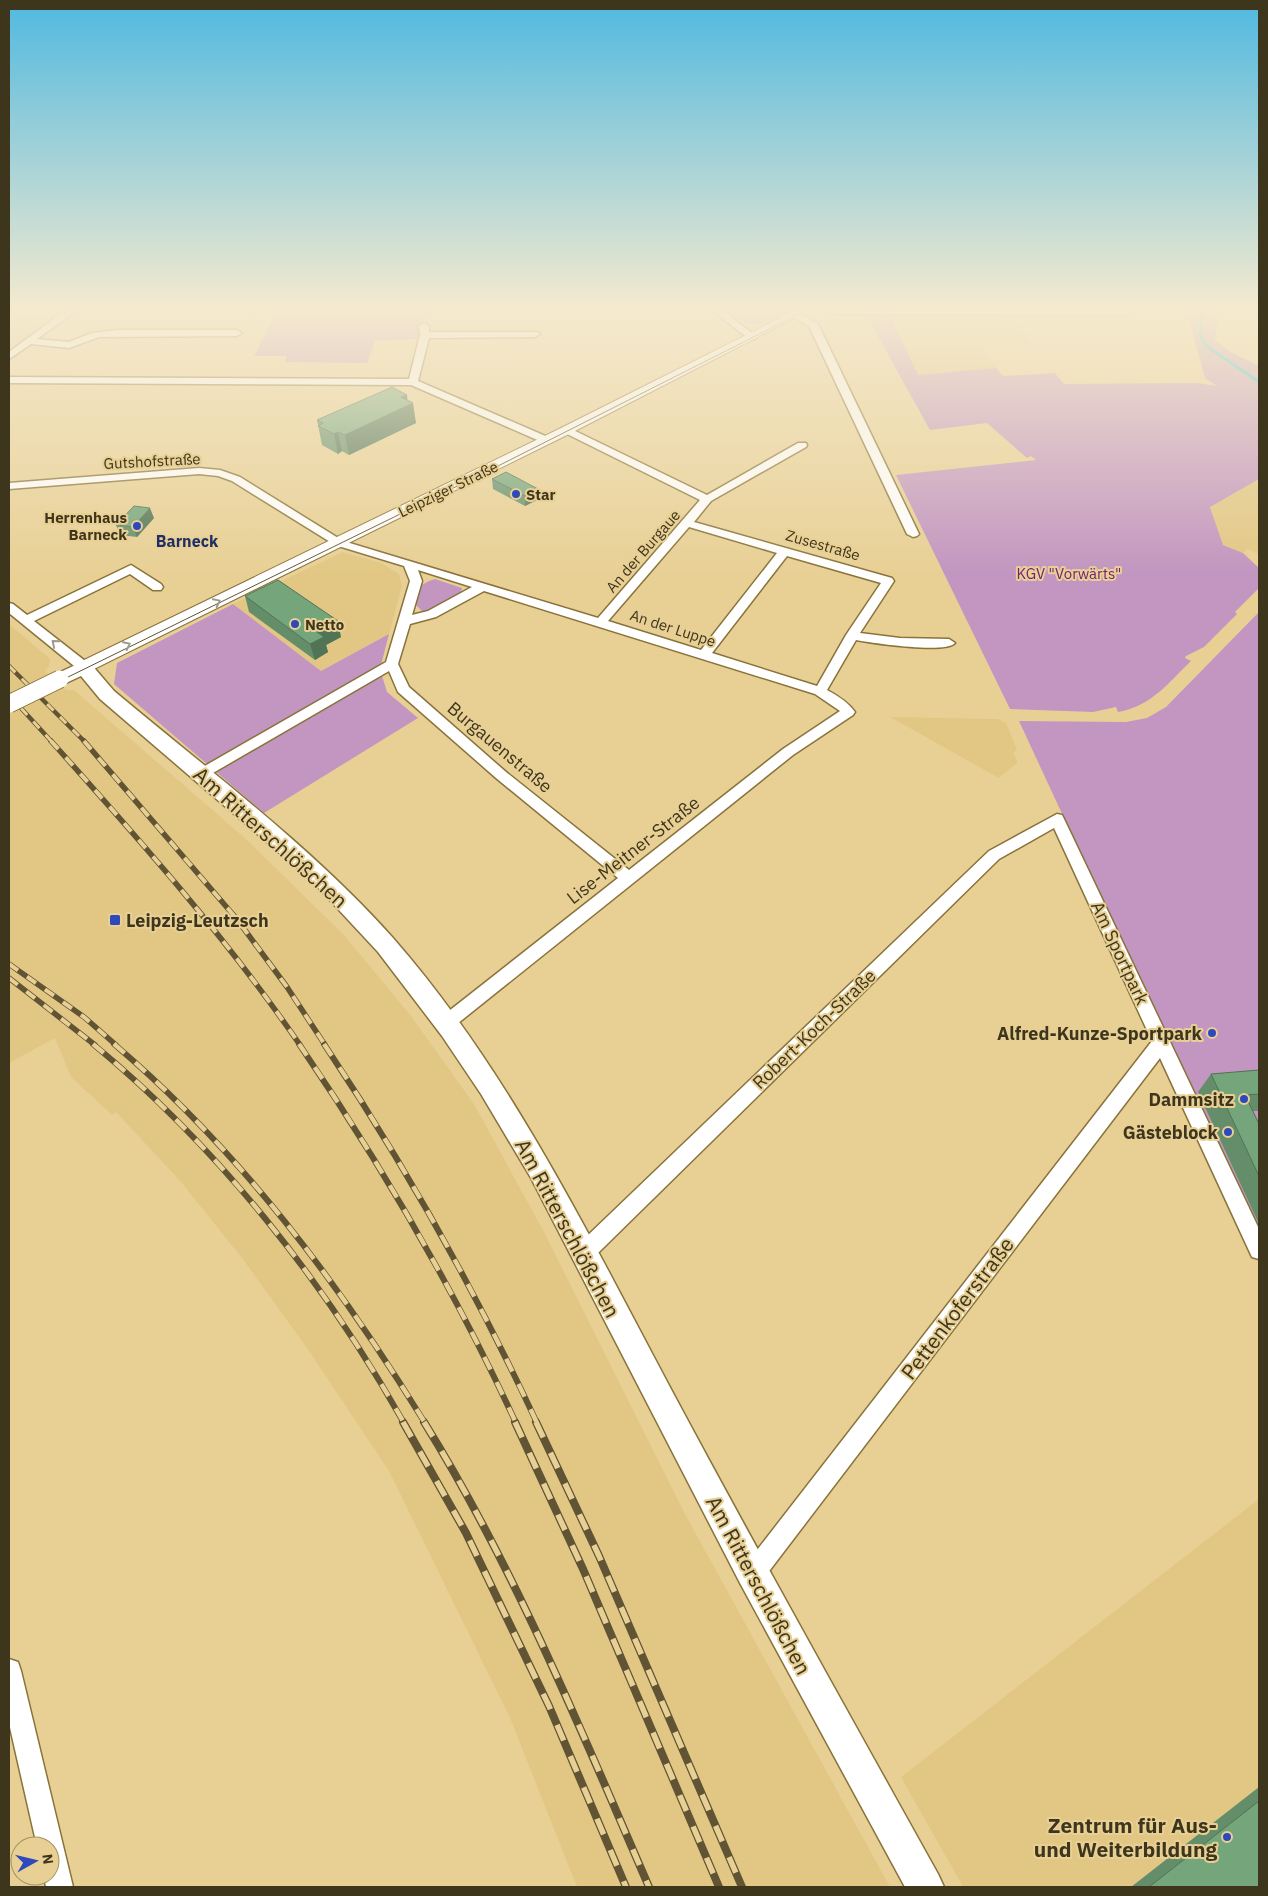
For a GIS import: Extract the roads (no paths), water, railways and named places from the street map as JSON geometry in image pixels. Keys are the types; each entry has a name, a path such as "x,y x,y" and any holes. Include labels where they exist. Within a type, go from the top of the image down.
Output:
{"main road":[{"path":"9,704 84,667"},
{"name":"Am Ritterschlößchen","path":"84,667 107,695 320,875 386,946 446,1023 490,1087 540,1170 751,1572 925,1887"}],"street":[{"path":"444,395 546,440"},
{"name":"Leipziger Straße","path":"84,667 636,395"},
{"path":"848,395 913,534"},
{"name":"An der Burgaue","path":"567,430 707,499"},
{"name":"An der Burgaue","path":"601,622 707,499 802,445"},
{"name":"Gutshofstraße","path":"9,486 199,472 220,473 236,479 339,543"},
{"name":"Zusestraße","path":"686,523 888,581 852,635 820,691"},
{"path":"339,543 482,587"},
{"path":"704,655 784,550"},
{"path":"201,774 392,664 416,581 409,564"},
{"path":"26,620 131,569 157,587"},
{"path":"405,621 432,614 482,587"},
{"name":"An der Luppe","path":"482,587 601,622 820,691 838,702 848,712"},
{"path":"9,607 84,667"},
{"path":"852,635 878,641 908,644 949,643"},
{"name":"Burgauenstraße","path":"392,664 403,689 501,775 630,879"},
{"name":"Lise-Meitner-Straße","path":"446,1023 788,752 848,712"},
{"name":"Am Sportpark","path":"1057,819 1259,1250"},
{"name":"Robert-Koch-Straße","path":"581,1251 592,1245 994,855 1057,819"},
{"name":"Pettenkoferstraße","path":"751,1572 762,1562 1162,1042"},
{"path":"9,1671 60,1887"}],"tram line":[{"path":"9,706 638,395"}],"railway":[{"path":"9,666 84,741"},
{"path":"9,695 52,742"},
{"path":"51,741 149,851 212,927 300,1045"},
{"path":"84,741 236,918 287,987 325,1045"},
{"path":"9,964 84,1017 116,1045"},
{"path":"9,978 95,1045"},
{"path":"93,1044 184,1127 266,1219 304,1268 339,1319 373,1370 404,1423"},
{"path":"114,1044 160,1085 204,1129 284,1221 358,1320 425,1423"},
{"path":"299,1044 359,1135 415,1229 468,1325 516,1423"},
{"path":"324,1044 383,1136 438,1230 514,1374 537,1423"},
{"path":"403,1422 466,1533 549,1706 626,1887"},
{"path":"424,1422 457,1477 517,1591 572,1709 649,1887"},
{"path":"515,1422 583,1569 719,1887"},
{"path":"536,1422 599,1556 742,1887"}],"place":[{"name":"Star","path":"516,494"},
{"name":"Herrenhaus Barneck","path":"137,526"},
{"name":"Netto","path":"295,624"},
{"name":"Leipzig-Leutzsch","path":"115,920"},
{"name":"Alfred-Kunze-Sportpark","path":"1212,1033"},
{"name":"Dammsitz","path":"1244,1099"},
{"name":"Gästeblock","path":"1228,1132"},
{"name":"Zentrum für Aus- und Weiterbildung","path":"1227,1837"}],"district":[{"name":"Barneck","path":"187,541"}],"park label":[{"name":"KGV \"Vorwärts\"","path":"1069,573"}]}
